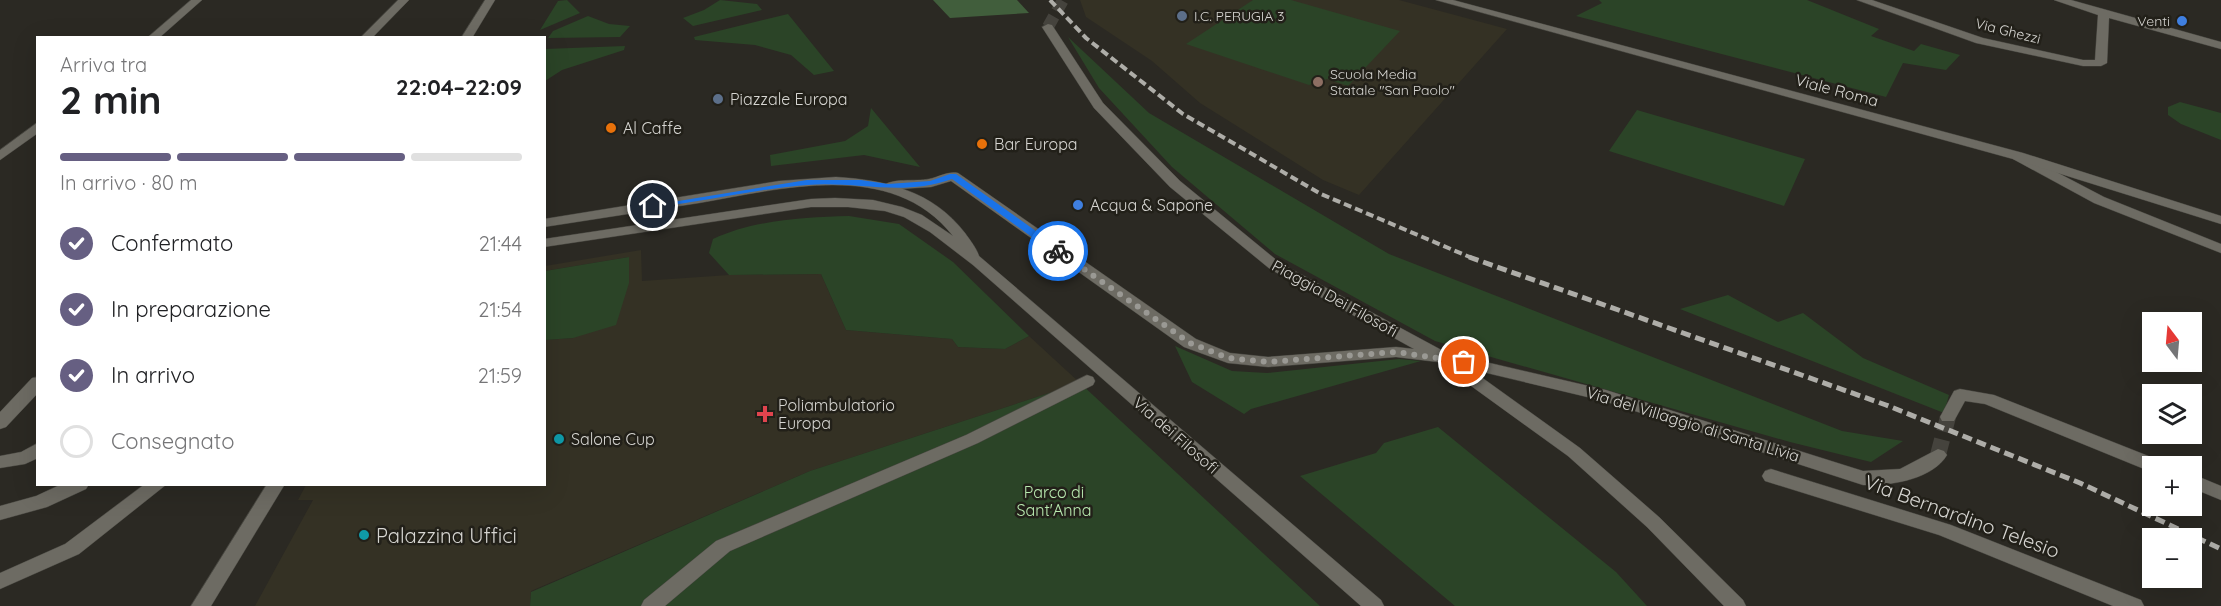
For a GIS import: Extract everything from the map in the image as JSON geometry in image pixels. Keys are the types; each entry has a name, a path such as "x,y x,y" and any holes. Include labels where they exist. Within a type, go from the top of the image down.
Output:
{"street":[{"path":"154,36 197,0"},
{"path":"366,36 404,0"},
{"path":"467,36 490,0"},
{"name":"Viale Roma","path":"1441,0 2018,156 2221,220"},
{"name":"Via Ghezzi","path":"1862,0 1980,41 2083,63 2101,63 2104,13"},
{"path":"2059,0 2221,46"},
{"name":"Piaggia Dei Filosofi","path":"1048,27 1098,105 1175,184 1275,266 1442,357 1574,452 1653,522 1736,606"},
{"path":"0,156 36,128"},
{"path":"2018,156 2099,200 2221,249"},
{"path":"888,187 932,183 953,176 1190,343 1228,358 1268,362 1396,352 1442,357"},
{"name":"Via dei Filosofi","path":"546,223 807,182 861,182 888,187 918,198 952,223 978,262"},
{"name":"Via dei Filosofi","path":"546,243 811,203 846,202 881,206 910,214 978,262 1374,606"},
{"name":"Via del Villaggio di Santa Livia","path":"1442,357 1606,396 1863,478 1885,480 1917,472 1938,455"},
{"path":"651,606 723,546 972,439 1087,381"},
{"path":"0,423 36,384"},
{"path":"1948,417 1960,395 1988,399 2142,461"},
{"path":"0,462 25,458 36,450"},
{"name":"Via Bernardino Telesio","path":"1771,476 1946,530 2134,606"},
{"path":"2202,485 2221,494"},
{"path":"0,513 41,502 76,486"},
{"path":"0,581 72,549 155,486"},
{"path":"201,606 275,486"}],"shaded area":[{"name":"Scuola Media Statale \"San Paolo\"","path":"1080,0 1399,0 1507,29 1359,195 1323,180 1200,103 1152,61 1086,17"},
{"name":"Poliambulatorio Europa","path":"641,250 642,281 729,275 821,274 846,330 952,339 958,347 1005,349 1029,336 1080,383 810,471 531,591 530,606 255,606 313,500 298,500 305,486 546,486 546,340 573,338 629,257 546,271 546,266"}],"green space":[{"path":"567,0 580,13 540,30 558,1"},
{"path":"720,0 757,4 762,10 693,26 683,18 704,10"},
{"path":"933,0 1017,0 1029,13 950,18"},
{"path":"1253,0 1291,0 1400,31 1348,86 1327,79 1309,85 1186,44"},
{"path":"1599,0 1807,0 1879,29 1871,36 1914,51 1921,44 1960,55 1946,70 1903,63 1886,97 1576,16 1602,3"},
{"path":"788,14 834,71 814,75 791,55 755,45 695,40 694,37"},
{"path":"588,16 609,24 630,26 620,37 548,38 553,31"},
{"path":"1068,37 1149,113 1389,254 1842,431 1903,441 1871,462 1790,442 1435,341 1275,254 1172,167 1099,88"},
{"path":"625,46 624,50 562,70 546,80 546,49"},
{"path":"2180,102 2221,113 2221,140 2181,124 2168,115 2168,107"},
{"path":"871,108 920,167 864,155 771,166 770,155 845,141 868,126"},
{"path":"1637,110 1805,159 1784,206 1609,151"},
{"path":"849,216 899,224 953,262 1029,336 1005,349 958,347 952,339 846,330 821,274 729,275 709,253 713,239 745,228 797,219"},
{"path":"629,257 629,283 616,325 573,338 546,340 546,271"},
{"path":"1728,295 1778,322 1803,313 1863,358 1949,395 1944,413 1680,309"},
{"path":"1175,346 1232,371 1267,373 1399,359 1421,361 1251,409 1244,414 1192,382"},
{"name":"Parco di Sant'Anna","path":"1080,383 1320,606 530,606 531,592 810,471"},
{"path":"1438,427 1616,572 1647,606 1455,606 1300,476 1376,453 1384,443"}],"tunnel":[{"path":"1048,27 1063,0"},
{"path":"1938,455 1948,417"}],"railway":[{"path":"1050,0 1086,38 1183,114 1321,194 1472,258"},
{"path":"1469,257 1886,405 2080,483 2221,549"}],"way so far":[{"path":"1058,251 1190,343 1228,358 1268,362 1396,352 1464,362"}],"place":[{"name":"I.C. PERUGIA 3","path":"1182,16"},
{"name":"Venti","path":"2182,21"},
{"name":"Scuola Media Statale \"San Paolo\"","path":"1318,82"},
{"name":"Piazzale Europa","path":"718,99"},
{"name":"Al Caffe","path":"611,128"},
{"name":"Bar Europa","path":"982,144"},
{"name":"Acqua & Sapone","path":"1078,205"},
{"name":"Poliambulatorio Europa","path":"765,414"},
{"name":"Salone Cup","path":"559,439"},
{"name":"Palazzina Uffici","path":"364,535"}],"route":[{"path":"653,206 807,182 861,182 888,187 932,183 953,176 1058,251"}]}
